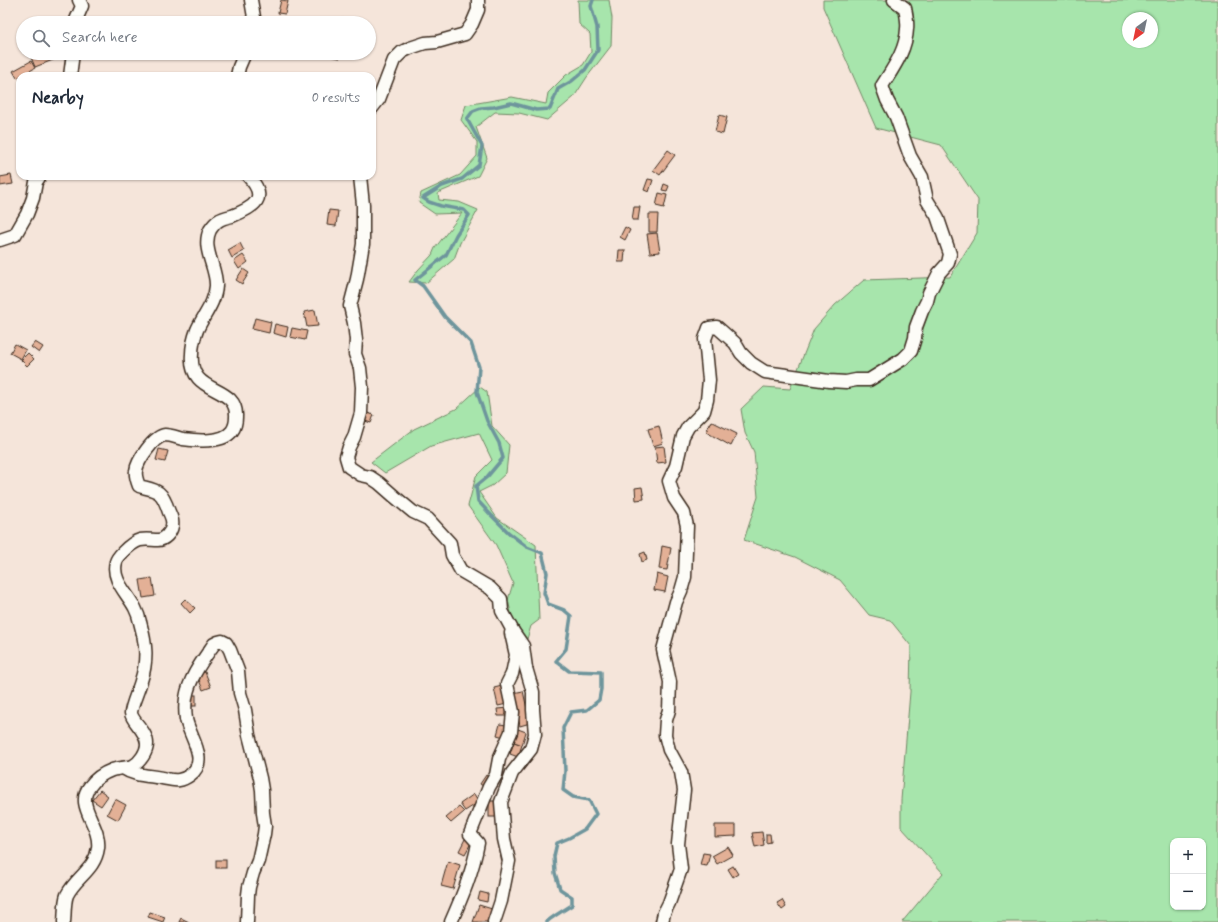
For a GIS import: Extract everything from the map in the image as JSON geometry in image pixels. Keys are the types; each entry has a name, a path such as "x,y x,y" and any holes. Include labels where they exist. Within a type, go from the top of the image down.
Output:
{"street":[{"path":"78,16 82,6 80,0"},
{"path":"251,0 254,16"},
{"path":"376,103 379,99 394,60 402,52 425,43 437,42 465,34 472,24 478,10 478,0"},
{"path":"662,922 664,913 681,870 678,844 684,790 681,772 669,750 665,735 666,720 669,710 670,682 663,650 676,602 685,577 687,526 684,514 674,498 669,481 676,466 683,436 688,427 704,411 708,400 710,380 706,339 709,328 717,328 735,343 741,353 751,363 765,372 829,381 846,382 869,380 903,359 911,351 915,338 916,327 929,293 939,273 948,263 950,254 939,221 928,200 922,177 910,156 896,117 887,100 882,86 898,61 908,29 905,8 894,0"},
{"path":"71,72 72,60"},
{"path":"238,72 242,60"},
{"path":"0,240 15,235 27,214 37,180"},
{"path":"64,922 68,893 90,868 98,849 98,835 84,803 84,796 91,785 101,776 112,770 133,766 143,757 146,751 146,738 140,726 131,715 143,676 146,649 136,608 119,581 116,561 129,546 135,542 141,540 160,540 166,537 173,526 172,519 159,493 139,486 136,479 138,463 149,447 158,438 165,435 184,439 210,440 223,438 233,430 236,424 235,404 230,398 206,385 200,380 192,369 191,362 197,328 208,310 216,292 215,278 208,251 208,237 214,225 219,220 250,208 255,203 258,198 258,191 251,180"},
{"path":"360,180 363,205 363,244 357,279 350,306 356,340 355,354 360,368 362,387 361,413 346,457 349,467 361,475 370,477 380,483 413,512 428,519 450,543 452,555 461,571 490,588 501,600 502,611 523,646 526,668 533,692 535,734 531,749 512,773 501,802 504,839 509,861 501,901 494,922"},
{"path":"451,922 464,893 476,854 478,843 470,834 472,827 484,803 489,787 496,775 499,759 511,732 513,712 507,684 512,674 516,656 511,628"},
{"path":"124,768 128,771 144,776 157,776 177,780 182,780 193,773 197,765 198,752 186,719 185,710 188,689 192,677 214,644 222,641 226,643 238,671 240,693 260,778 265,826 264,839 249,887 247,922"}],"green space":[{"path":"578,0 609,0 612,18 611,46 587,77 574,97 547,120 519,113 495,112 476,127 487,158 478,176 438,193 439,200 459,202 478,210 460,243 454,259 426,283 409,282 432,255 435,248 462,213 435,214 419,203 421,193 460,175 477,156 477,142 461,120 466,105 512,97 546,104 548,93 566,75 583,65 591,52 590,34 579,24"},
{"path":"823,0 1218,0 1218,922 902,922 943,873 901,827 901,800 910,692 911,646 890,620 869,615 840,580 795,557 744,540 758,497 754,452 745,433 741,409 764,387 790,389 814,329 835,305 864,280 950,277 977,233 978,200 941,145 876,128 823,7"},
{"path":"480,387 487,392 492,426 509,445 506,473 493,485 479,492 497,518 536,545 539,620 531,626 527,639 512,617 508,600 513,583 496,545 468,506 476,476 492,460 479,433 431,446 385,473 371,462 414,429 456,409"}],"building":[{"path":"281,0 288,1 285,14 278,13"},
{"path":"32,60 53,60 35,67"},
{"path":"31,61 35,68 28,72 16,72 16,76 13,71"},
{"path":"719,115 727,117 723,134 715,132"},
{"path":"668,150 675,155 660,175 653,170"},
{"path":"11,175 13,184 0,186 0,177"},
{"path":"648,179 653,180 649,192 644,190"},
{"path":"664,184 669,186 667,191 662,190"},
{"path":"659,193 667,195 664,208 656,206"},
{"path":"634,207 640,207 638,220 632,220"},
{"path":"329,210 338,211 336,226 327,225"},
{"path":"649,214 658,214 657,232 649,232"},
{"path":"625,227 630,230 625,240 620,237"},
{"path":"657,233 660,252 650,253 647,234"},
{"path":"240,243 244,251 232,258 228,250"},
{"path":"619,250 625,250 624,262 618,262"},
{"path":"243,255 248,262 239,269 234,261"},
{"path":"243,269 249,273 242,284 236,280"},
{"path":"315,310 318,326 307,327 304,312"},
{"path":"255,318 271,322 269,333 252,329"},
{"path":"275,324 288,327 286,337 273,333"},
{"path":"292,328 307,331 305,340 290,337"},
{"path":"35,342 43,347 39,353 31,347"},
{"path":"15,344 26,350 21,359 10,353"},
{"path":"28,353 34,359 27,366 21,360"},
{"path":"361,411 374,415 371,423 359,419"},
{"path":"711,421 737,434 731,446 706,432"},
{"path":"659,426 663,443 653,446 648,429"},
{"path":"664,446 666,462 657,463 655,447"},
{"path":"159,449 168,451 165,462 156,460"},
{"path":"642,487 644,499 636,500 635,488"},
{"path":"662,546 671,548 667,570 659,569"},
{"path":"645,552 647,560 642,562 640,554"},
{"path":"657,574 668,577 665,592 654,590"},
{"path":"152,578 155,596 143,598 140,580"},
{"path":"185,599 195,608 190,613 181,603"},
{"path":"205,672 211,687 203,690 197,675"},
{"path":"502,686 507,704 498,706 494,688"},
{"path":"523,691 530,723 520,726 513,693"},
{"path":"189,695 196,695 196,706 189,706"},
{"path":"508,708 508,716 498,716 497,709"},
{"path":"500,724 506,725 504,737 497,735"},
{"path":"518,729 526,732 522,745 514,742"},
{"path":"514,742 522,745 518,757 510,754"},
{"path":"486,775 492,779 486,788 480,784"},
{"path":"100,790 108,796 101,806 92,800"},
{"path":"474,794 479,802 465,811 460,804"},
{"path":"115,799 126,805 118,820 107,814"},
{"path":"489,801 497,801 497,817 489,817"},
{"path":"459,807 464,812 451,823 446,818"},
{"path":"715,825 736,825 736,836 715,837"},
{"path":"762,832 764,845 755,847 752,833"},
{"path":"766,834 770,834 771,842 766,843"},
{"path":"465,839 471,843 465,854 459,851"},
{"path":"728,847 733,855 717,864 712,856"},
{"path":"703,853 710,854 707,866 700,865"},
{"path":"216,860 226,860 226,868 216,868"},
{"path":"448,861 460,865 453,889 441,886"},
{"path":"733,866 738,874 733,877 728,869"},
{"path":"480,892 488,894 487,902 478,900"},
{"path":"782,900 786,907 782,910 777,903"},
{"path":"479,905 492,909 488,922 473,922"},
{"path":"150,912 165,917 163,922 148,917"},
{"path":"181,918 189,922 179,922"}],"waterway":[{"path":"547,922 572,905 572,897 560,889 555,873 554,856 557,843 585,829 596,814 589,800 573,797 563,790 565,771 563,728 571,712 587,710 599,700 601,689 601,672 569,671 556,661 566,649 571,616 564,610 548,604 544,593 547,573 542,553 527,547 509,533 478,501 476,486 487,477 503,458 499,443 487,421 477,392 479,367 471,343 445,317 423,286 415,280 446,255 456,235 469,215 464,210 441,206 429,202 423,198 442,186 462,179 479,165 482,146 467,119 473,111 481,108 511,103 536,110 550,109 558,89 572,81 585,70 598,50 597,27 591,6 593,0"}]}
